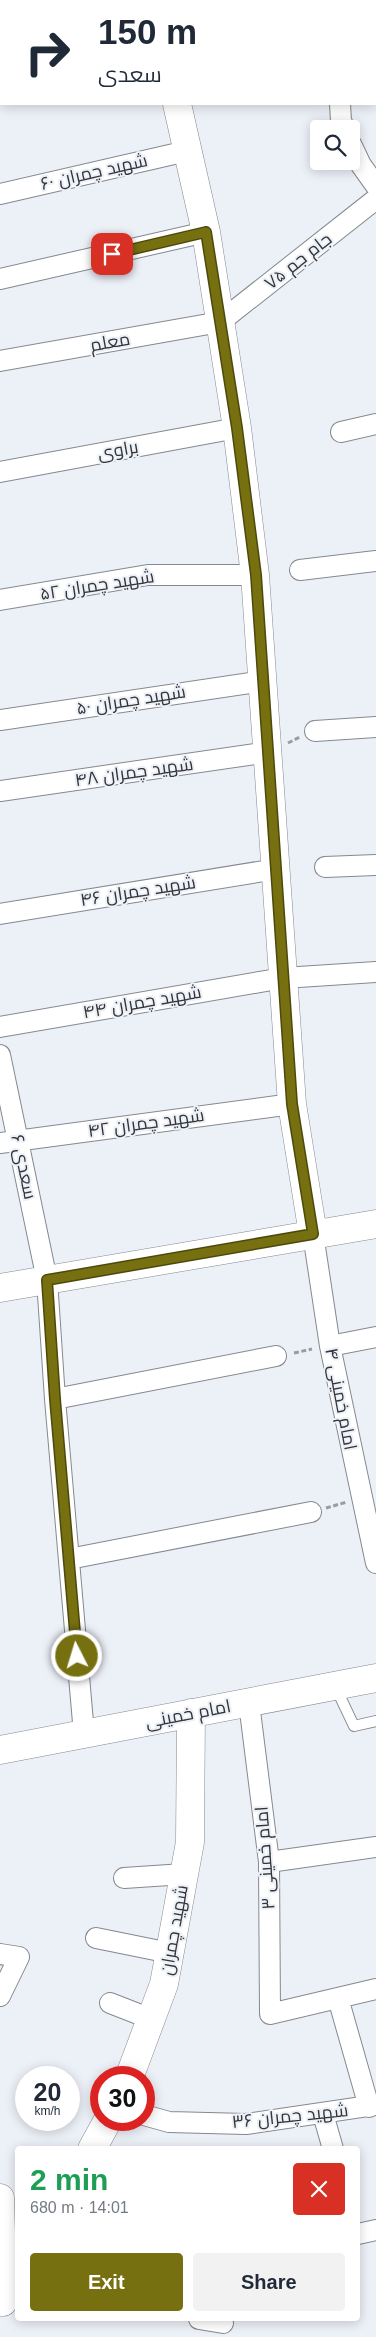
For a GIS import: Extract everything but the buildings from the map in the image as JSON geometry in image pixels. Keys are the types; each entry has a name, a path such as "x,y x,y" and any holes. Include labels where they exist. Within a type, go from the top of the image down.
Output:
{"street":[{"path":"177,105 206,232 237,428 256,575 292,1104 313,1234"},
{"path":"340,105 341,120"},
{"name":"شهید چمران ۶۰","path":"0,194 188,151"},
{"path":"360,163 376,186"},
{"name":"جام جم ۷۵","path":"220,322 376,199"},
{"path":"0,279 206,232"},
{"name":"معلم","path":"0,361 220,322"},
{"path":"341,432 376,424"},
{"name":"براوی","path":"0,472 237,428"},
{"path":"300,570 376,561"},
{"name":"شهید چمران ۵۲","path":"0,600 148,575 256,575"},
{"name":"شهید چمران ۵۰","path":"0,720 263,681"},
{"path":"315,730 376,726"},
{"name":"شهید چمران ۴۸","path":"0,791 269,752"},
{"path":"325,867 376,864"},
{"name":"شهید چمران ۴۶","path":"0,914 276,869"},
{"name":"شهید چمران ۴۴","path":"0,1027 283,978 376,972"},
{"name":"سعدی ۶","path":"0,1054 9,1142 47,1280 55,1399 84,1734"},
{"name":"شهید چمران ۴۲","path":"9,1142 292,1104"},
{"path":"0,1288 376,1224"},
{"name":"امام خمینی ۴","path":"313,1234 330,1346 369,1496 376,1563"},
{"path":"330,1346 376,1337"},
{"path":"55,1399 276,1356"},
{"path":"69,1559 311,1512"},
{"name":"امام خمینی","path":"0,1750 376,1678"},
{"name":"امام خمینی ۳","path":"248,1703 269,1862 270,2014 338,1998"},
{"name":"شهید چمران","path":"134,2066 164,1984 190,1842 191,1713"},
{"path":"269,1862 376,1847"},
{"path":"124,1878 184,1874"},
{"path":"96,1938 170,1953"},
{"path":"0,1996 10,1955"},
{"path":"372,2106 338,1998 376,1990"},
{"path":"110,2003 151,2019"},
{"name":"شهید چمران ۳۶","path":"155,2118 170,2122 246,2124 372,2106"},
{"path":"323,2114 332,2146"},
{"path":"94,2146 102,2131"},
{"path":"6,2205 10,2303"},
{"path":"360,2234 376,2230"},
{"path":"211,2321 223,2323"}],"lane":[{"path":"334,1686 354,1726 376,1721"}],"path":[{"path":"269,752 315,730"},
{"path":"276,1356 330,1346"},
{"path":"311,1512 369,1496"}],"route":[{"path":"77,1656 47,1280 313,1234 292,1104 256,575 237,428 206,232 112,254"}]}
